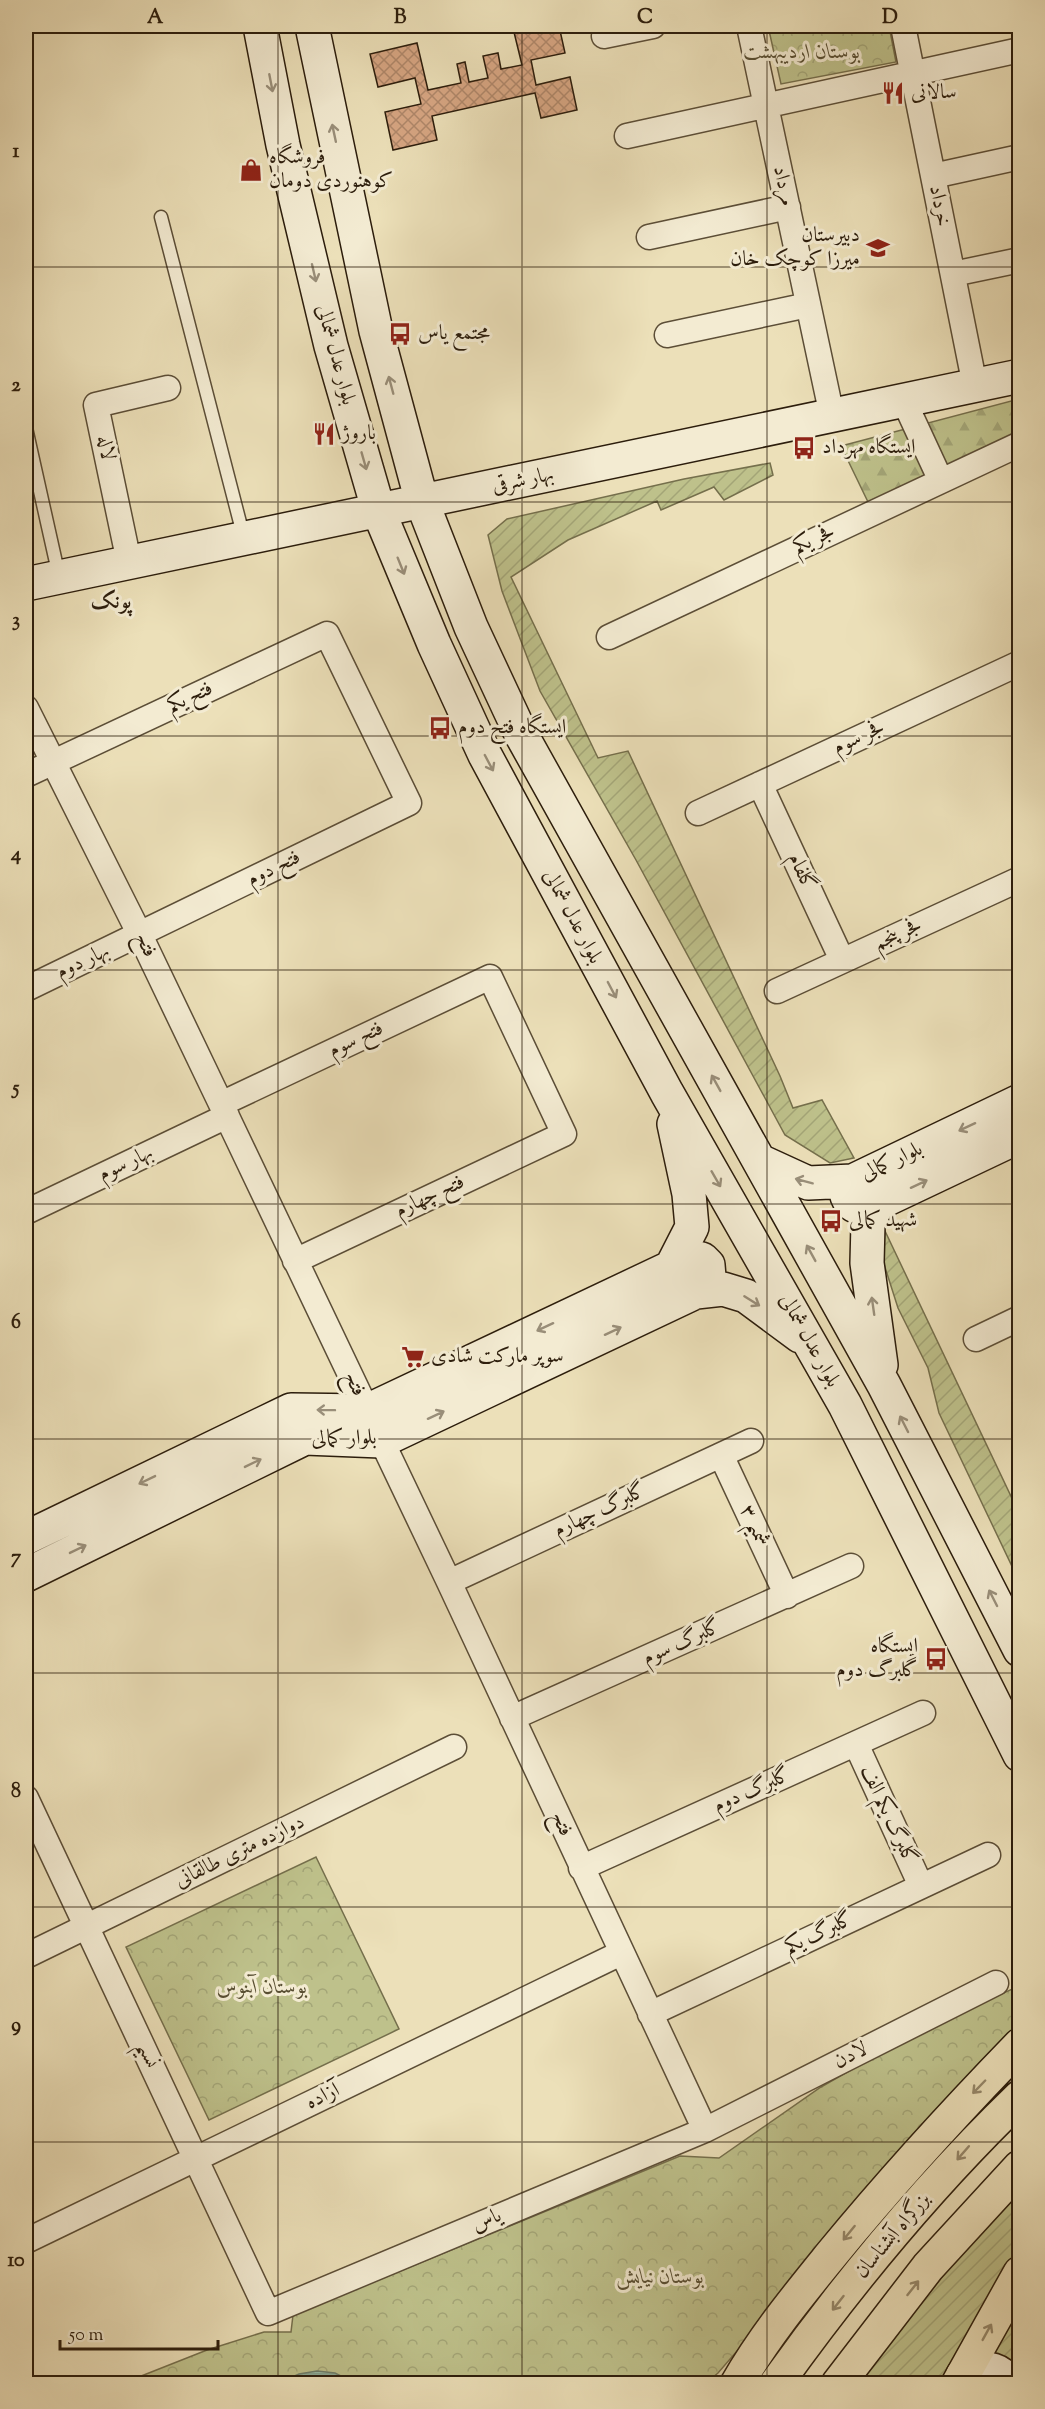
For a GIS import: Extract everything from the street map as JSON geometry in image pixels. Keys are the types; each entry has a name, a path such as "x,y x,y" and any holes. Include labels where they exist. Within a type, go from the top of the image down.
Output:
{"highway":[{"path":"717,2384 759,2345 866,2213 950,2117 1020,2045"},
{"name":"بزرگراه آبشناسان","path":"776,2384 894,2232 972,2143 1020,2097"},
{"path":"838,2384 928,2267 1020,2167"},
{"path":"961,2379 1020,2273"},
{"path":"737,2384 759,2345"}],"main road":[{"name":"بلوار عدل شمالی","path":"260,26 283,145 331,346 379,512 429,634 484,754 667,1093 845,1405 1020,1755"},
{"name":"بلوار عدل شمالی","path":"312,26 376,332 422,502 471,627 521,734 884,1384 1020,1650"},
{"name":"بهار شرقی","path":"26,584 379,512 1020,376"},
{"path":"667,1093 689,1194 692,1227 682,1262 702,1259 710,1271 709,1277 699,1290"},
{"name":"بلوار کمالی","path":"866,1198 1020,1101"},
{"name":"بلوار کمالی","path":"760,1161 808,1183 866,1198 1020,1136"},
{"name":"بلوار کمالی","path":"866,1198 867,1263 884,1384"},
{"name":"بلوار کمالی","path":"26,1539 291,1410 367,1411 682,1262"},
{"name":"بلوار کمالی","path":"26,1575 305,1438 381,1441 699,1290 723,1289 746,1296 813,1346"},
{"path":"961,2379 977,2368 989,2368 999,2372 1010,2384"}],"street":[{"path":"604,36 653,26"},
{"name":"مرداد","path":"749,26 832,416"},
{"name":"خرداد","path":"903,26 975,386"},
{"path":"627,136 1020,50"},
{"path":"933,176 1020,158"},
{"path":"649,237 788,207"},
{"path":"953,274 1020,260"},
{"path":"667,335 808,305"},
{"name":"لاله","path":"129,562 96,405 168,388"},
{"path":"904,401 940,481"},
{"name":"فجر یکم","path":"609,637 1020,444"},
{"name":"فتح یکم","path":"26,775 327,634 409,803"},
{"name":"فجر سوم","path":"698,813 1020,663"},
{"name":"فتح","path":"26,708 140,935 224,1110 449,1582 705,2130"},
{"name":"گلفام","path":"760,784 842,960"},
{"name":"فتح دوم","path":"140,935 409,803"},
{"name":"فجر پنجم","path":"777,991 1020,879"},
{"name":"بهار دوم","path":"26,989 140,935"},
{"name":"فتح سوم","path":"224,1110 490,977 564,1134"},
{"name":"بهار سوم","path":"26,1212 224,1110"},
{"name":"فتح چهارم","path":"295,1261 564,1134"},
{"path":"975,1339 1020,1318"},
{"name":"گلبرگ چهارم","path":"449,1582 751,1441"},
{"name":"شمیم ۳","path":"721,1455 788,1596"},
{"name":"گلبرگ سوم","path":"512,1718 851,1566"},
{"name":"گلبرگ دوم","path":"581,1868 923,1713"},
{"name":"گلبرگ یکم الف","path":"856,1744 921,1886"},
{"name":"دوازده متری طالقانی","path":"26,1956 454,1747"},
{"name":"نسیم","path":"26,1798 268,2313"},
{"name":"گلبرگ یکم","path":"651,2014 988,1856"},
{"name":"آزاده","path":"26,2241 621,1953"},
{"name":"لادن","path":"705,2130 996,1983"},
{"name":"یاس","path":"268,2313 705,2130"}],"lane":[{"path":"161,217 244,538"},
{"path":"26,428 28,448 59,577"}],"green space":[{"name":"بوستان اردیبهشت","path":"768,26 889,26 896,62 781,84"},
{"path":"1019,399 1019,435 869,504 841,446"},
{"path":"770,463 773,475 724,500 714,487 661,510 657,501 568,540 511,577 598,758 628,751 793,1108 822,1100 854,1158 830,1163 785,1135 636,860 540,691 502,591 488,535 507,519 684,479"},
{"path":"885,1231 1019,1513 1019,1581 939,1413 928,1368 898,1308 883,1261"},
{"name":"بوستان آبنوس","path":"316,1857 399,2029 209,2120 126,1947"},
{"name":"بوستان نیایش","path":"1019,1986 1019,2023 1012,2033 718,2373 706,2383 121,2384 207,2350 264,2332 291,2332 293,2315 680,2156 719,2158 821,2087 919,2031"},
{"path":"1019,2191 1019,2259 947,2383 857,2384 953,2263"},
{"path":"1019,2290 1020,2376 990,2357"}],"shaded area":[{"path":"317,2371 335,2373 345,2378 347,2383 279,2383 299,2374"}],"building":[{"path":"559,26 565,53 531,60 536,85 570,77 577,110 541,118 535,93 432,116 437,140 393,150 385,112 421,104 415,78 378,87 370,54 417,43 428,90 461,83 457,64 465,62 469,82 488,78 483,56 498,53 501,69 522,65 513,28"}],"place":[{"name":"سالانی","path":"893,93"},
{"name":"فروشگاه کوهنوردی دومان","path":"251,170"},
{"name":"دبیرستان میرزا کوچک خان","path":"878,248"},
{"name":"مجتمع یاس","path":"400,334"},
{"name":"باروژ","path":"324,434"},
{"name":"ایستگاه مهرداد","path":"804,448"},
{"name":"ایستگاه فتح دوم","path":"440,728"},
{"name":"شهید کمالی","path":"831,1221"},
{"name":"سوپر مارکت شادی","path":"413,1357"},
{"name":"ایستگاه گلبرگ دوم","path":"936,1659"}],"district":[{"name":"پونک","path":"111,603"}]}
